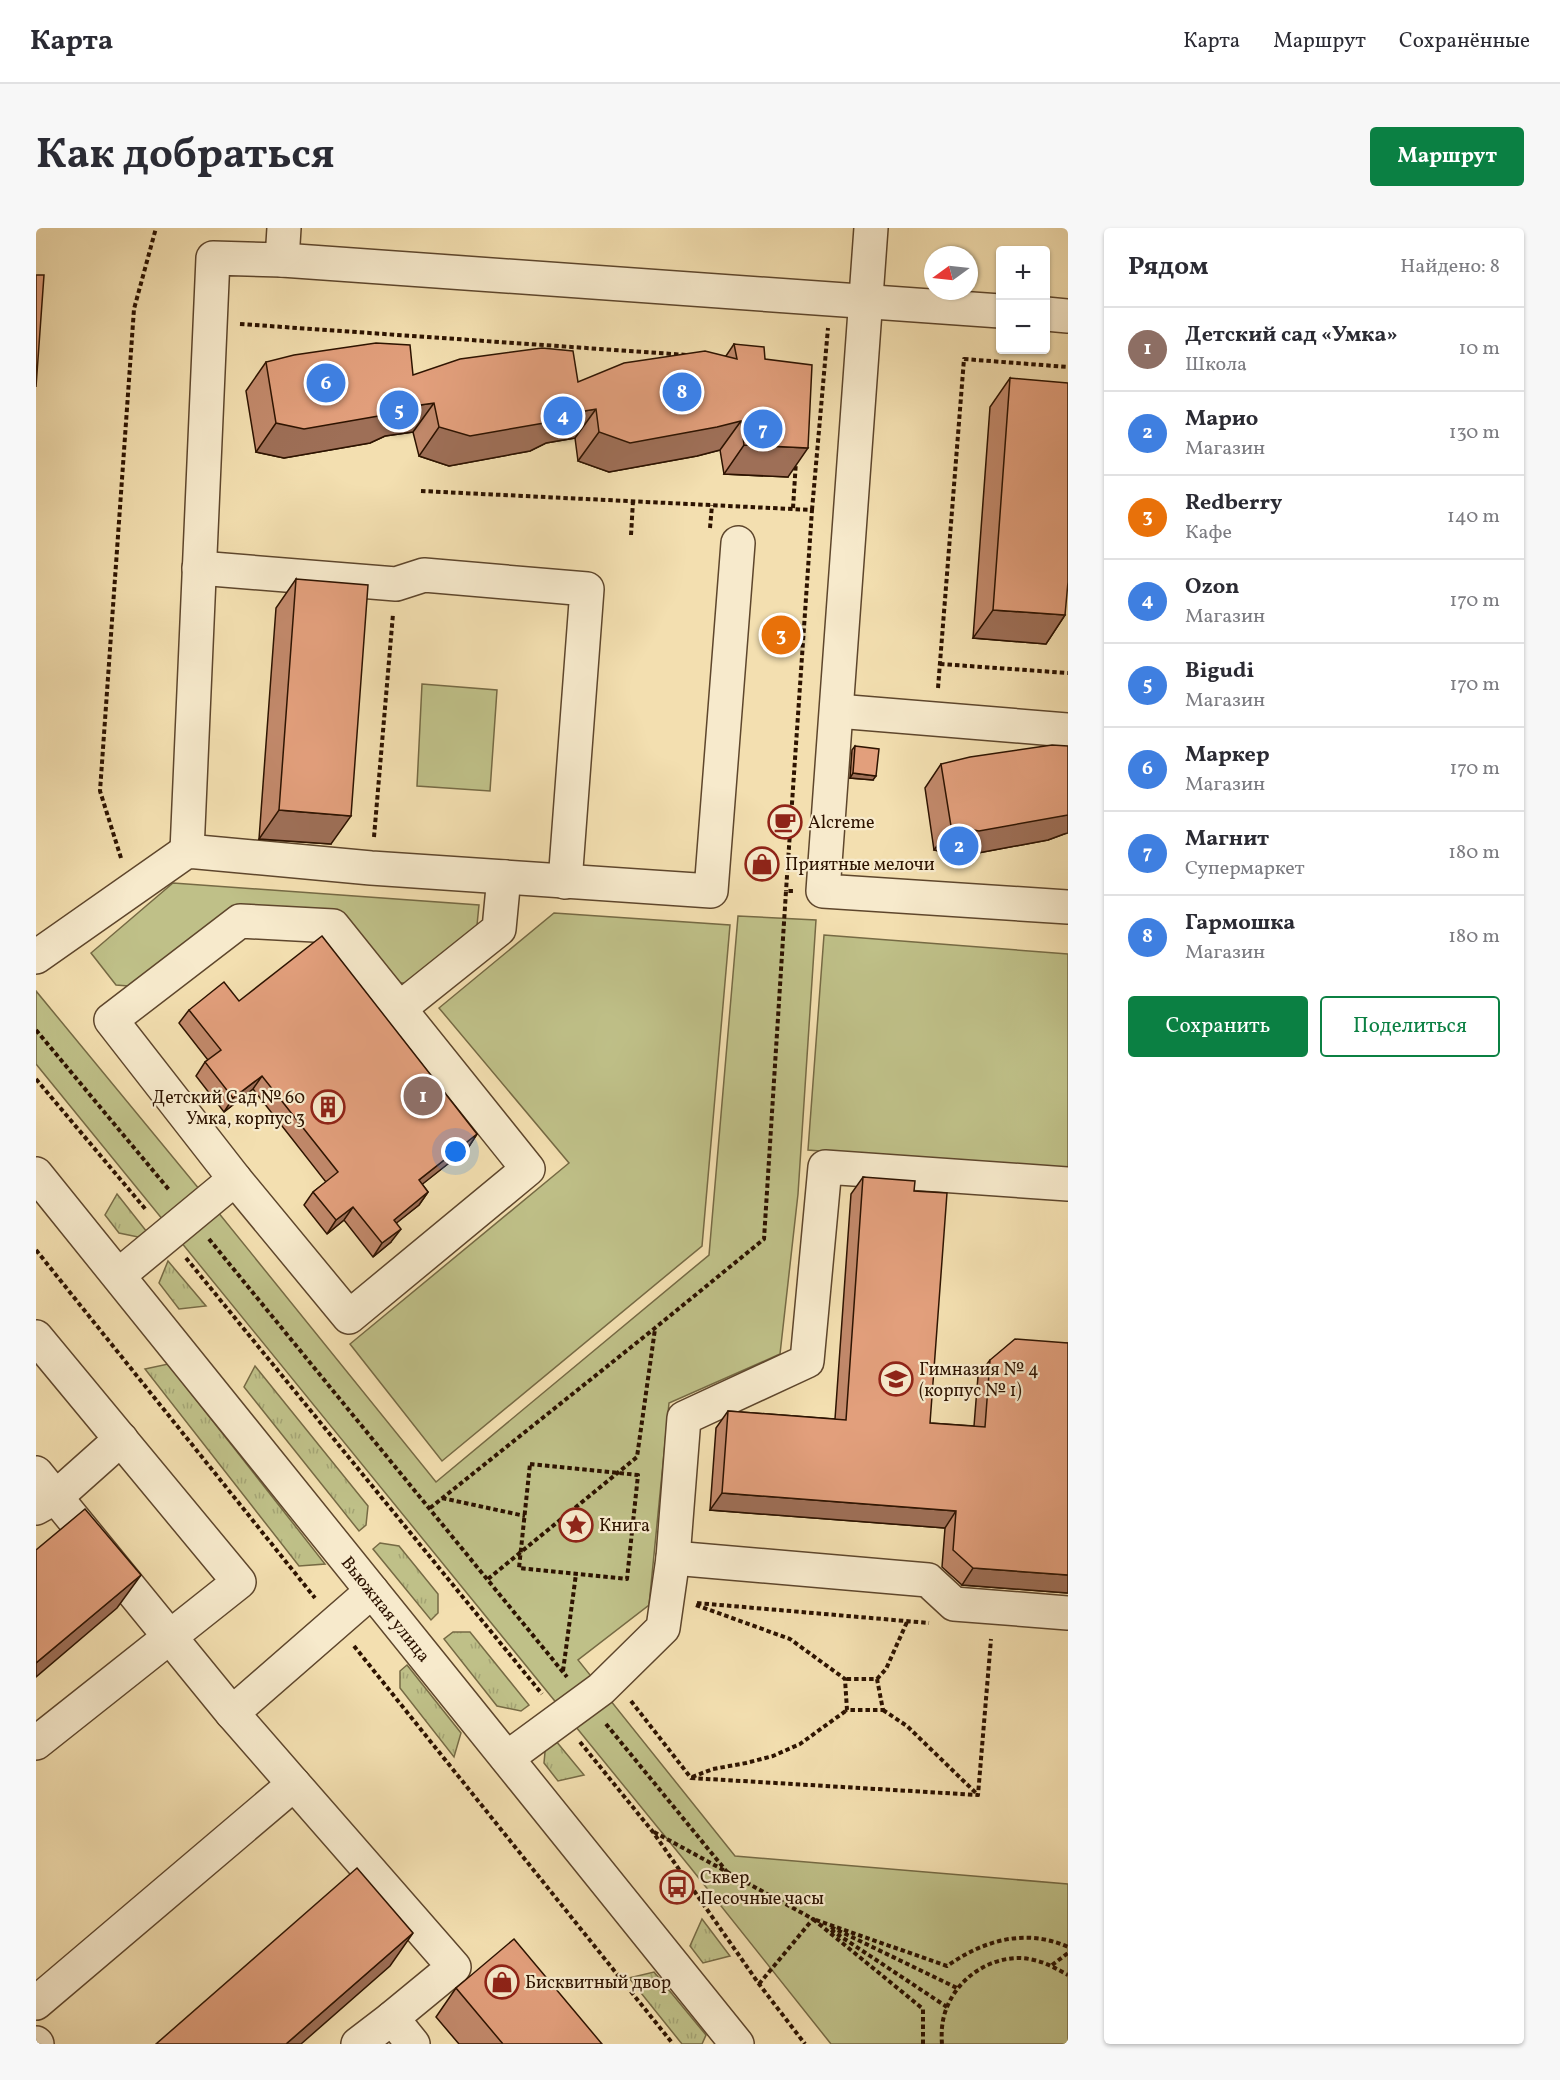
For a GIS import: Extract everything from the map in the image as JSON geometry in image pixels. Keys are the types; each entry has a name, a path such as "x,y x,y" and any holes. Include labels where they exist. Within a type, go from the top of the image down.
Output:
{"street":[{"path":"282,260 284,228"},
{"path":"871,228 823,891 1068,907"},
{"path":"187,851 213,258 282,260 996,311"},
{"path":"1050,314 1068,316"},
{"path":"36,957 187,851 371,868 711,891 724,539"},
{"path":"199,568 396,584 424,575 587,589 565,882"},
{"path":"837,711 1068,730"},
{"path":"399,1009 499,929 504,877"},
{"path":"240,921 333,926 399,1009 528,1170 350,1317 236,1179 111,1020 240,921"},
{"path":"507,1758 601,1689 663,1628 674,1558 684,1418 807,1361 825,1167 1068,1184"},
{"name":"Вьюжная улица","path":"36,1174 737,2044"},
{"path":"119,1275 236,1179"},
{"path":"36,1337 238,1582 36,1743"},
{"path":"121,1439 42,1493 454,1967 358,2044"},
{"path":"674,1558 928,1580 954,1604 1068,1613"},
{"path":"232,1713 372,1591"},
{"path":"36,2003 294,1784"},
{"path":"392,2018 413,2044"}],"path":[{"path":"113,864 122,857 100,791 134,309 156,228"},
{"path":"812,510 830,300"},
{"path":"240,335 240,323 698,356"},
{"path":"936,719 964,359 1068,367"},
{"path":"793,508 797,455"},
{"path":"631,535 633,501"},
{"path":"712,505 724,539"},
{"path":"371,868 396,584"},
{"path":"940,664 1068,673"},
{"path":"430,1508 764,1239 786,891 823,891"},
{"path":"36,1030 179,1225 574,1710 727,1872"},
{"path":"36,1079 179,1225 430,1508 563,1671"},
{"path":"488,1579 637,1457 655,1329"},
{"path":"530,1464 638,1475 627,1579 519,1568 525,1516 530,1464"},
{"path":"442,1498 525,1516"},
{"path":"576,1574 563,1671 574,1710 653,1832 759,1984 805,2044"},
{"path":"908,1622 886,1669 877,1679 846,1679 790,1639 692,1603 939,1624"},
{"path":"978,1795 992,1629"},
{"path":"612,1677 692,1778 978,1795"},
{"path":"846,1679 847,1710"},
{"path":"877,1679 883,1710"},
{"path":"692,1778 713,1768 746,1763 800,1744 847,1710 883,1710 907,1726 978,1795"},
{"path":"653,1832 813,1919 957,1988"},
{"path":"759,1984 813,1919"},
{"path":"813,1919 947,1966 977,1948 999,1940 1028,1937 1052,1940 1068,1947"},
{"path":"813,1919 947,2007"},
{"path":"813,1919 923,2009 923,2044"},
{"path":"1052,1965 1068,1953"},
{"path":"942,2044 941,2027 947,2007 957,1988 972,1974 990,1964 1011,1959 1032,1959 1052,1965 1068,1975"}],"green space":[{"path":"422,684 497,690 490,791 417,786"},
{"path":"173,883 479,905 476,935 413,984 392,982 343,913 239,911 141,987 116,985 91,953"},
{"path":"554,913 730,925 702,1246 442,1461 350,1344 569,1163 439,1008"},
{"path":"738,916 816,920 798,1194 780,1354 669,1403 649,1605 578,1660 735,1856 1068,1884 1068,2044 831,2044 690,1867 36,1064 36,991 436,1482 709,1255"},
{"path":"824,935 1068,954 1068,1171 808,1150"},
{"path":"117,1194 147,1232 138,1237 119,1233 105,1215"},
{"path":"168,1261 206,1306 179,1309 159,1283"},
{"path":"168,1364 325,1564 299,1566 145,1369"},
{"path":"255,1366 368,1506 366,1525 359,1531 244,1387"},
{"path":"380,1543 399,1546 438,1594 438,1613 431,1620 373,1549"},
{"path":"453,1632 470,1632 529,1705 521,1711 497,1706 444,1639"},
{"path":"407,1665 461,1733 454,1757 400,1688 400,1671"},
{"path":"551,1735 584,1775 558,1781 544,1763 546,1741"},
{"path":"702,1919 730,1956 703,1963 690,1946"},
{"path":"654,1972 706,2035 702,2044 682,2044 629,1978"}],"building":[{"path":"36,275 44,275 36,387"},
{"path":"376,343 410,345 413,375 460,359 542,348 573,351 578,382 624,363 705,351 737,359 734,344 764,347 765,359 812,365 808,448 744,445 741,421 630,443 599,432 596,409 566,414 550,422 470,436 439,427 434,403 406,407 390,414 304,429 276,423 266,362 294,355"},
{"path":"1010,378 1068,383 1068,582 1065,615 993,610"},
{"path":"296,579 368,585 351,816 279,810"},
{"path":"1052,745 1068,746 1068,815 979,831 951,826 941,764 970,757"},
{"path":"855,746 879,749 876,776 853,773"},
{"name":"Детский Сад № 60 Умка, корпус 3","path":"322,936 477,1134 419,1180 428,1192 394,1220 401,1229 382,1243 353,1207 336,1220 313,1192 338,1172 262,1076 233,1098 205,1062 221,1050 189,1010 224,982 239,1001"},
{"name":"Гимназия № 4 (корпус № 1)","path":"863,1177 915,1181 914,1191 947,1193 930,1423 985,1427 990,1360 1015,1339 1068,1343 1068,1575 973,1568 953,1550 956,1511 722,1493 728,1411 846,1420"},
{"path":"85,1509 141,1575 36,1663 36,1550"},
{"path":"357,1868 413,1933 286,2044 156,2044"},
{"path":"514,1939 602,2044 503,2044 456,1988"}],"place":[{"name":"Маркер","path":"326,383"},
{"name":"Гармошка","path":"682,392"},
{"name":"Bigudi","path":"399,410"},
{"name":"Ozon","path":"563,416"},
{"name":"Магнит","path":"763,429"},
{"name":"Redberry","path":"781,635"},
{"name":"Alcreme","path":"785,822"},
{"name":"Марио","path":"959,846"},
{"name":"Приятные мелочи","path":"762,864"},
{"name":"Детский сад «Умка»","path":"423,1096"},
{"name":"Детский Сад № 60 Умка, корпус 3","path":"328,1107"},
{"name":"Гимназия № 4 (корпус № 1)","path":"896,1379"},
{"name":"Книга","path":"576,1525"},
{"name":"Сквер Песочные часы","path":"677,1887"},
{"name":"Бисквитный двор","path":"502,1982"}]}
